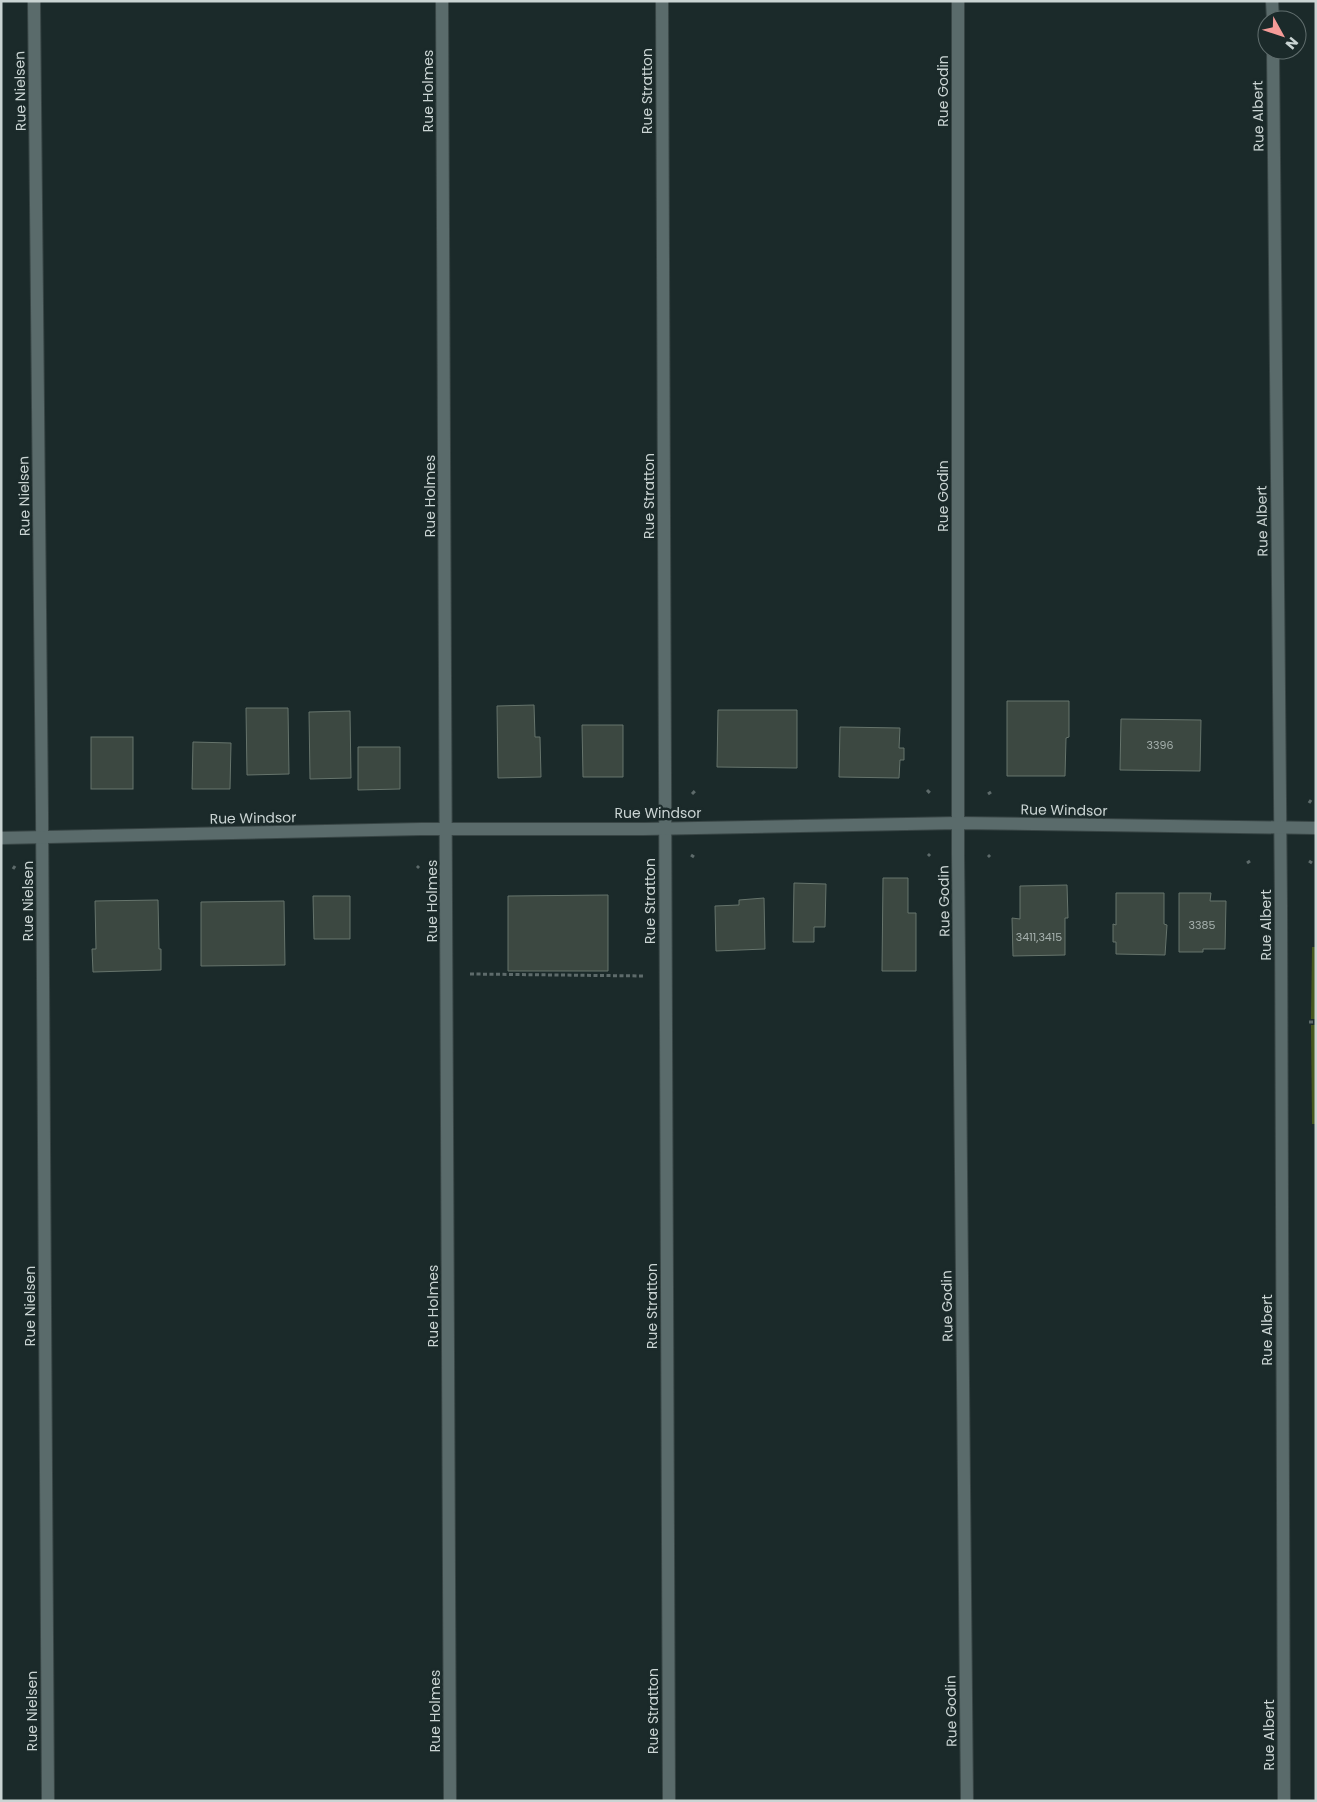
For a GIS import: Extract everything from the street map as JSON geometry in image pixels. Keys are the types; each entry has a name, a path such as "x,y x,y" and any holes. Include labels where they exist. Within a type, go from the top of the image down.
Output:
{"street":[{"name":"Rue Nielsen","path":"34,1 48,1801"},
{"name":"Rue Holmes","path":"442,1 450,1801"},
{"name":"Rue Stratton","path":"662,1 669,1801"},
{"name":"Rue Godin","path":"958,1 958,823 967,1801"},
{"name":"Rue Albert","path":"1273,60 1280,828 1284,1801"},
{"name":"Rue Windsor","path":"1,838 447,828 665,829 958,823 1316,828"}],"path":[{"path":"470,974 666,976"},
{"path":"1309,1022 1316,1022"}],"green space":[{"path":"1312,947 1316,947 1316,1019 1311,1019"},
{"path":"1311,1025 1316,1025 1316,1124 1312,1124"}],"building":[{"path":"1007,701 1069,701 1069,737 1066,738 1065,776 1007,776"},
{"path":"534,705 535,737 540,737 541,777 498,778 497,706"},
{"path":"246,708 288,708 289,774 247,775"},
{"path":"718,710 797,710 797,768 717,767"},
{"path":"350,711 351,778 310,779 309,712"},
{"path":"1121,719 1201,720 1200,771 1120,770"},
{"path":"582,725 623,725 623,777 583,777"},
{"path":"840,727 900,728 899,748 904,748 904,760 900,760 899,778 839,777"},
{"path":"91,737 133,737 133,789 91,789"},
{"path":"193,742 231,743 230,789 192,789"},
{"path":"358,747 400,747 400,789 358,790"},
{"path":"883,878 908,878 908,913 916,913 916,971 882,971"},
{"path":"794,883 826,884 825,927 814,927 814,942 793,942"},
{"path":"1067,885 1068,918 1065,918 1065,955 1013,956 1012,918 1020,919 1020,886"},
{"path":"1116,893 1164,893 1164,924 1167,925 1165,955 1116,954 1116,942 1113,942 1113,924 1116,925"},
{"path":"1179,893 1211,893 1210,901 1226,901 1225,949 1203,949 1203,952 1179,952"},
{"path":"608,895 608,971 508,971 508,896"},
{"path":"313,896 350,896 350,939 314,939"},
{"path":"764,898 765,949 716,951 715,906 739,905 739,900"},
{"path":"158,900 161,970 93,972 92,949 96,949 95,901"},
{"path":"284,901 285,965 201,966 201,902"}]}
